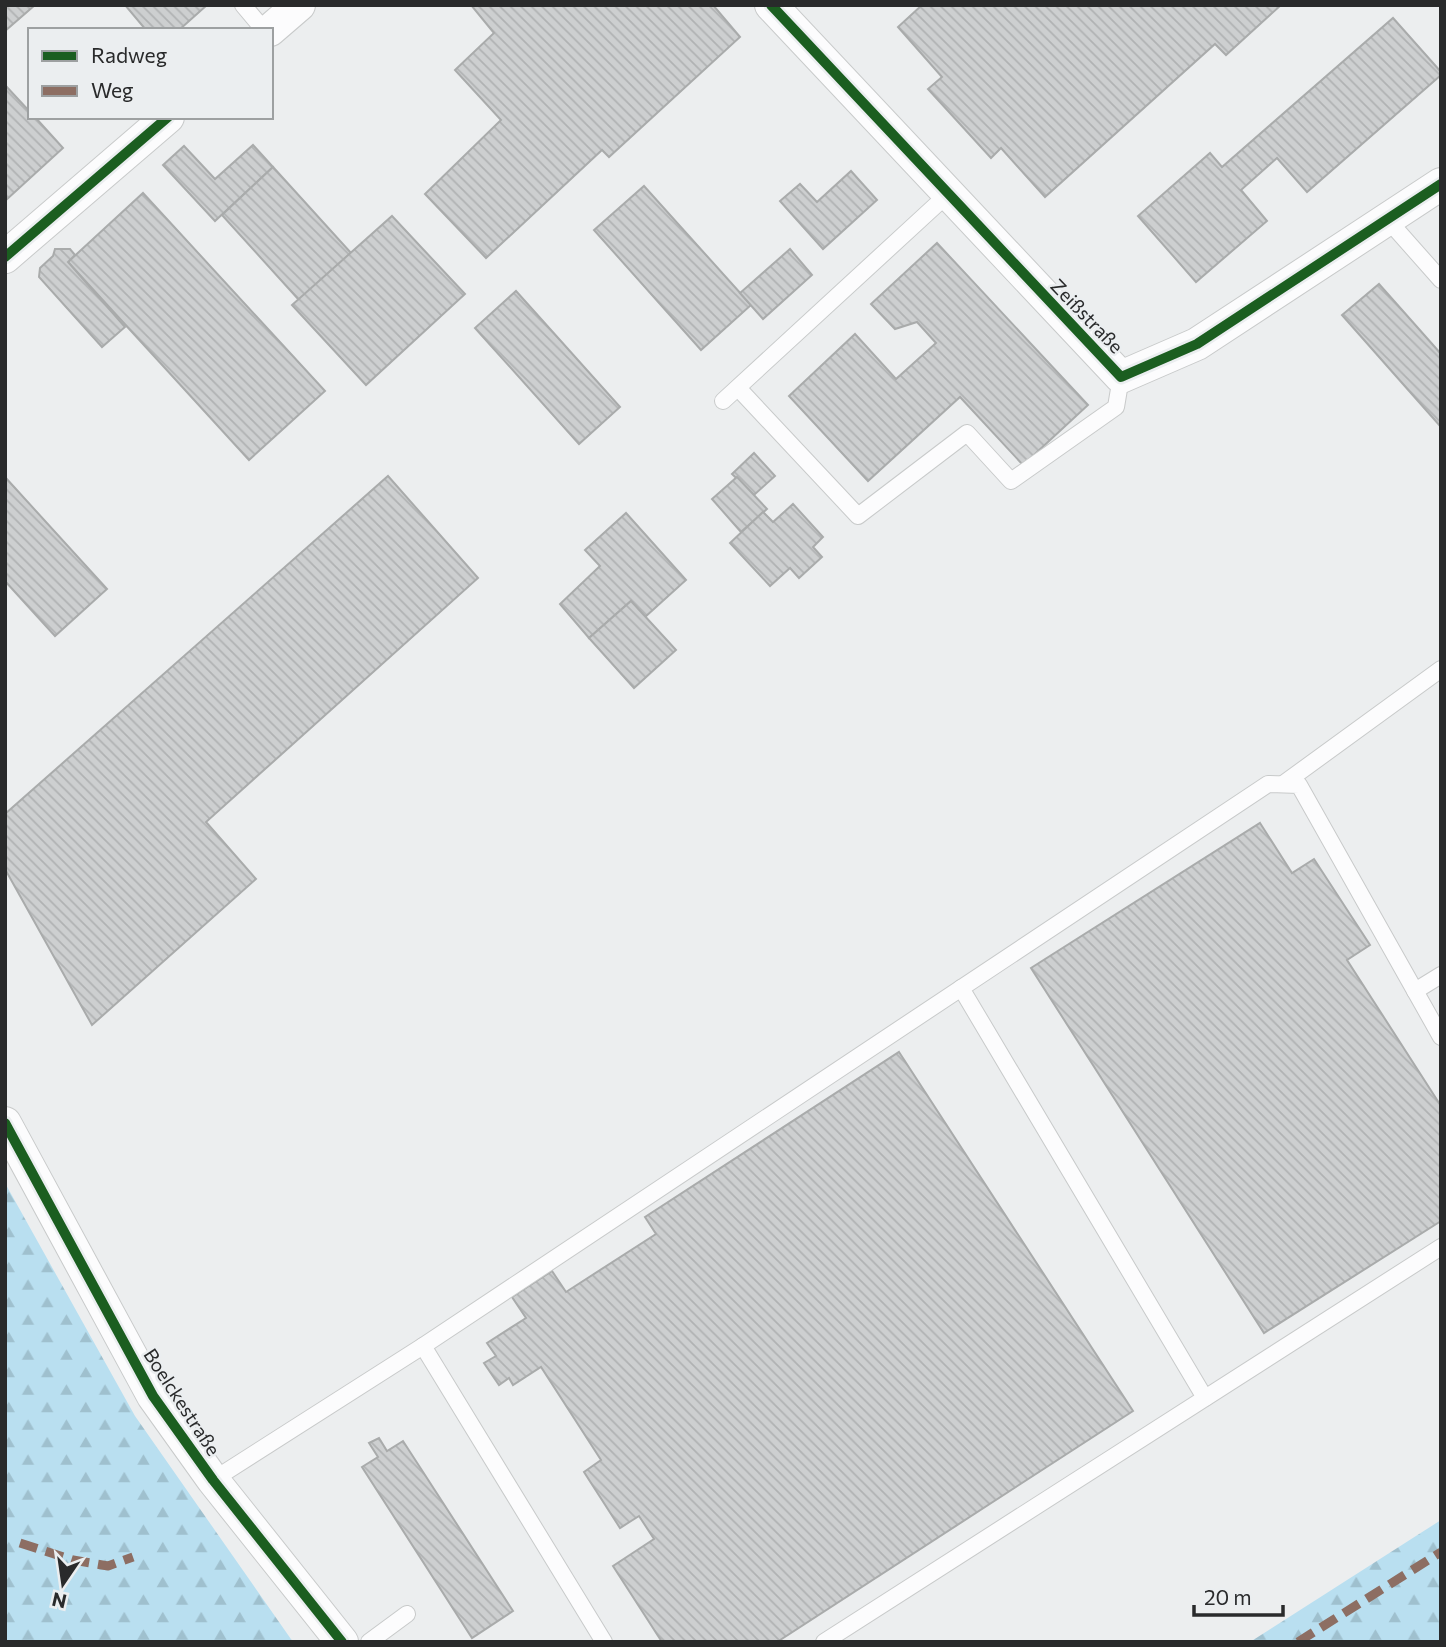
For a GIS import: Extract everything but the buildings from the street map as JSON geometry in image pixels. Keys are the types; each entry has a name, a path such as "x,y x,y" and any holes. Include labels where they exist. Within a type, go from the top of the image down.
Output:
{"street":[{"path":"272,28 299,5"},
{"name":"Zeißstraße","path":"771,5 1121,377 1197,344 1441,184"},
{"path":"5,257 166,119"},
{"name":"Boelckestraße","path":"5,1123 153,1396 213,1479 342,1642"}],"lane":[{"path":"243,5 262,28"},
{"path":"723,401 948,194"},
{"path":"1387,219 1441,280"},
{"path":"737,388 858,516 967,433 1011,481 1116,407 1121,377"},
{"path":"1283,784 1441,669"},
{"path":"213,1479 423,1346 1268,784 1299,785 1441,1037"},
{"path":"1415,991 1441,975"},
{"path":"961,988 1205,1398"},
{"path":"824,1642 1441,1247"},
{"path":"423,1346 604,1642"},
{"path":"369,1642 407,1614"}],"green space":[{"path":"5,1183 135,1416 293,1642 5,1642"},
{"path":"1441,1520 1441,1642 1250,1642"}],"marked path":[{"path":"20,1543 73,1560 108,1566 133,1557"},
{"path":"1298,1642 1441,1552"}],"cycle path":[{"path":"771,5 1121,377 1197,344 1441,184"},
{"path":"5,257 166,119"},
{"path":"5,1123 153,1396 213,1480 342,1642"}]}
